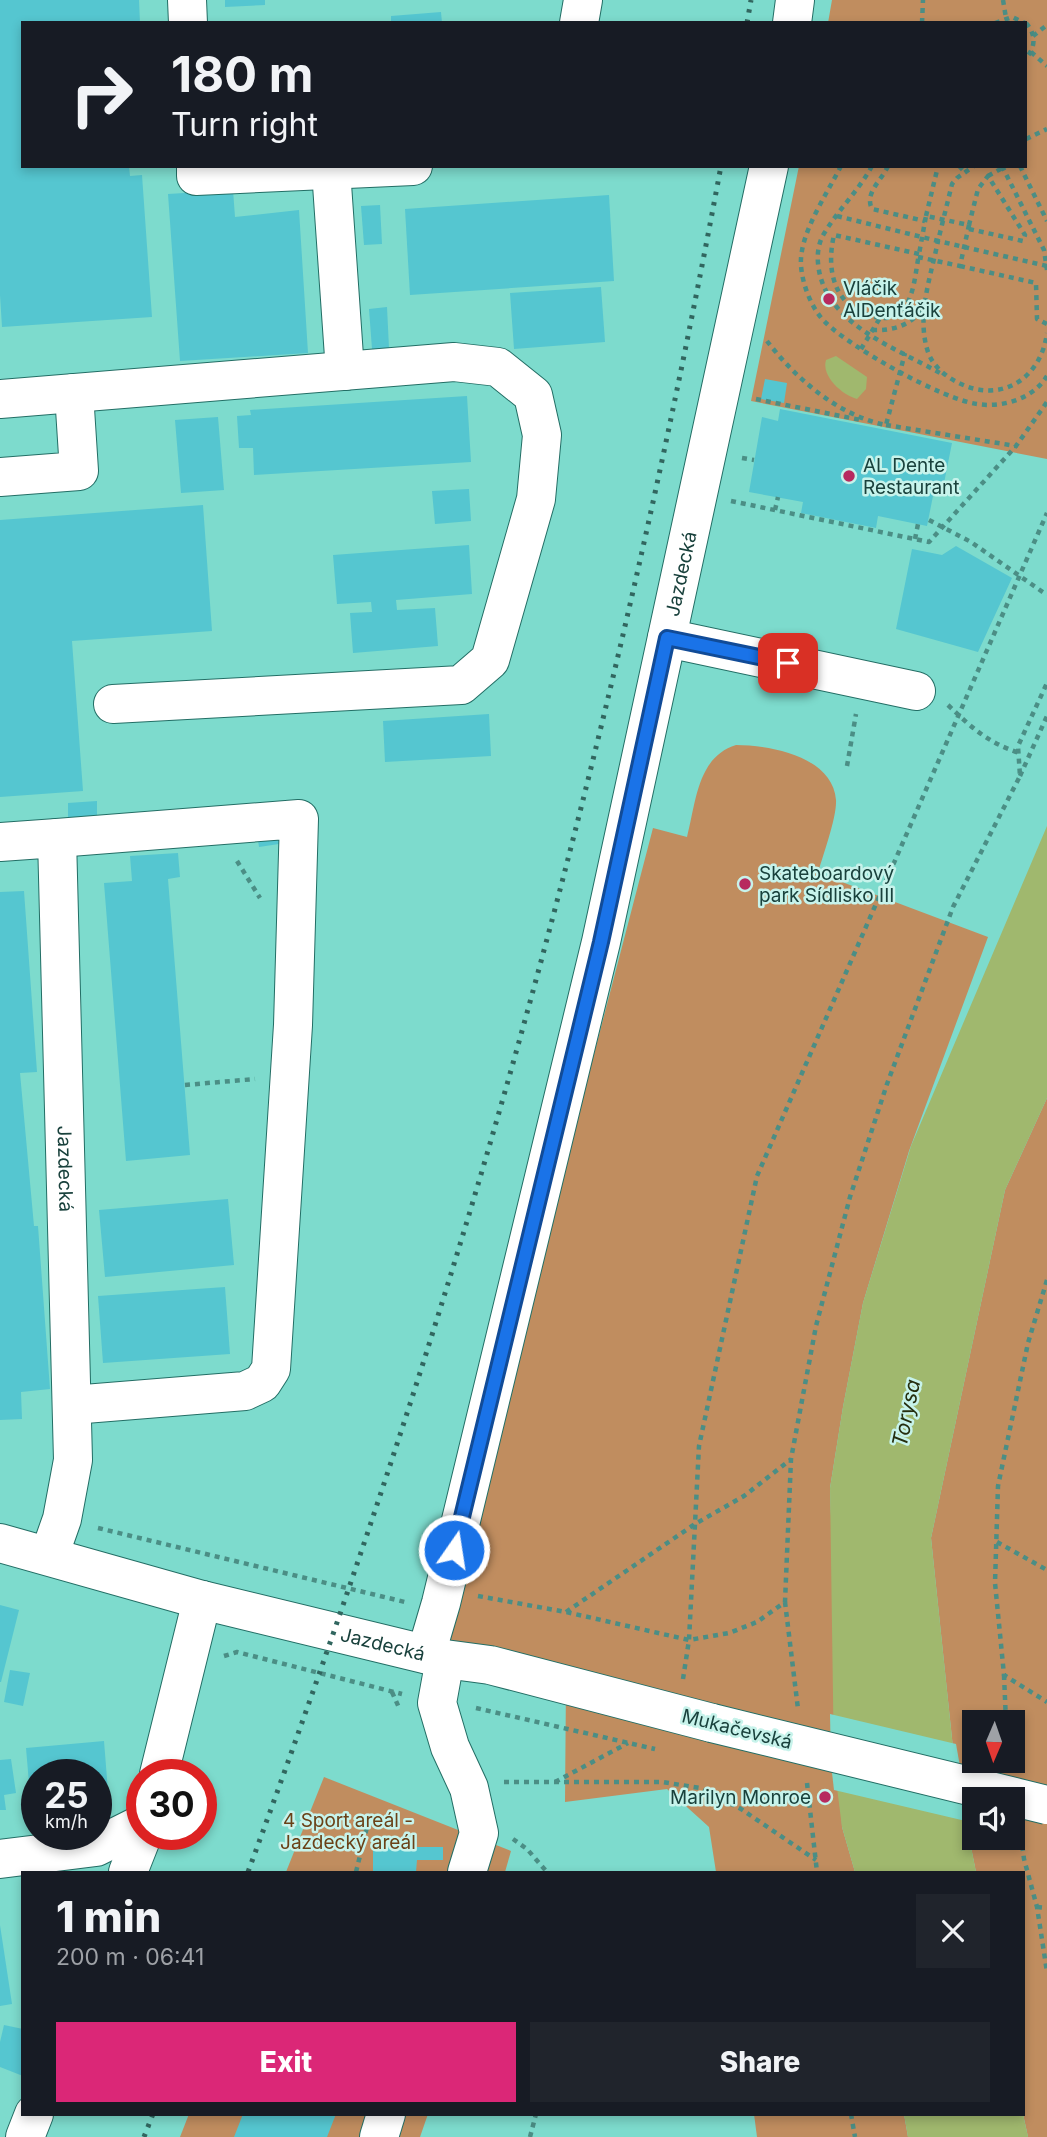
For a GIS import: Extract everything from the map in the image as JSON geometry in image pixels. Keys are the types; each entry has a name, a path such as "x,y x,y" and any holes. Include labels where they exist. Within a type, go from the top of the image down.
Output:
{"street":[{"path":"187,0 188,21"},
{"path":"579,21 583,0"},
{"path":"792,21 795,0"},
{"path":"196,168 196,176 372,168"},
{"name":"Jazdecká","path":"467,1871 479,1833 469,1788 450,1747 437,1703 436,1657 454,1601 601,942 769,168"},
{"path":"331,170 345,371"},
{"path":"0,399 454,362 498,367 533,395 542,435 536,499 490,660 461,685 113,705"},
{"path":"0,477 79,471 74,393"},
{"path":"667,638 916,691"},
{"path":"0,842 299,818 290,1075 271,1369 262,1383 245,1391 72,1405"},
{"name":"Jazdecká","path":"49,1556 62,1519 73,1460 57,838"},
{"name":"Jazdecká","path":"0,1543 202,1600 436,1657"},
{"path":"163,1759 202,1600"},
{"name":"Mukačevská","path":"436,1657 490,1665 712,1723 1047,1805"},
{"path":"0,1859 96,1847 126,1832"},
{"path":"128,1871 137,1850"},
{"path":"25,2137 33,2116"},
{"path":"379,2137 385,2116"}],"path":[{"path":"920,21 923,0"},
{"path":"1003,0 1006,18"},
{"path":"999,21 1006,18 1022,21"},
{"path":"1033,36 1047,25"},
{"path":"1027,26 1033,36 1031,52 1027,57"},
{"path":"1031,52 1047,66"},
{"path":"1027,139 1047,129"},
{"path":"840,168 808,230 800,264 804,282 824,322 861,349 900,372 951,397 975,404 1013,403 1047,376"},
{"path":"871,168 819,244 820,280 838,310 860,328 872,332 965,387 978,390 1000,391 1012,386 1034,369 1045,345 1047,333"},
{"path":"887,168 870,195 869,203 872,209 943,219 1023,241 1025,235 988,176"},
{"path":"938,168 925,218 922,237 918,255 909,302 904,311 888,319 880,318 856,310 841,298 832,267 834,235 918,255 934,260 1036,283 1037,319 1047,324"},
{"path":"961,168 965,172"},
{"path":"950,378 936,366 929,354 923,326 934,260 952,184 971,168"},
{"path":"960,266 978,189 988,176 1002,168"},
{"path":"837,216 1047,268 1044,250 1004,168"},
{"path":"1021,168 1047,220"},
{"path":"872,332 908,323 916,317 926,302"},
{"path":"861,349 880,318"},
{"path":"765,338 783,359 821,394 838,407 872,422"},
{"path":"887,425 905,353"},
{"path":"752,399 1016,446"},
{"path":"722,499 929,542 1016,446 1047,402"},
{"path":"775,510 778,497"},
{"path":"683,1679 689,1640 699,1446 757,1176 1047,513"},
{"path":"929,520 943,526 1047,595"},
{"path":"915,539 918,524"},
{"path":"847,766 862,679"},
{"path":"1020,776 1018,746 1047,683"},
{"path":"959,716 996,745 1019,752"},
{"path":"62,1519 349,1589 566,1612 689,1640 729,1633 757,1622 785,1602 791,1459 816,1326 850,1197 887,1084 953,906 1020,776 1047,716"},
{"path":"206,827 241,866 261,900"},
{"path":"185,1085 290,1075"},
{"path":"1005,1710 995,1583 998,1486 1028,1343 1047,1280"},
{"path":"566,1612 695,1524 744,1496 791,1459"},
{"path":"997,1542 1047,1570"},
{"path":"1004,1675 1047,1702"},
{"path":"437,1703 480,1709 656,1749"},
{"path":"555,1782 629,1743"},
{"path":"469,1788 506,1782 662,1782 700,1788 741,1809 816,1860"},
{"path":"356,1871 367,1827"},
{"path":"1023,1850 1037,1907 1047,1972"},
{"path":"1037,1907 1047,1908"},
{"path":"530,2137 535,2116"},
{"path":"851,2116 855,2137"}],"green space":[{"path":"832,0 1047,0 1047,459 751,401 799,168 1027,168 1027,21 828,21"},
{"path":"736,745 782,751 798,756 824,773 832,785 836,800 818,873 988,937 909,1151 863,1303 830,1488 842,1827 855,1871 716,1871 709,1827 667,1789 565,1802 566,1684 447,1653 557,1196 653,828 687,837 700,783 713,760"},
{"path":"1047,1098 1047,2137 1028,2137 1023,2116 1025,1871 976,1871 972,1850 1025,1850 1025,1787 962,1787 962,1802 955,1767 931,1538 1005,1190"},
{"name":"4 Sport areál - Jazdecký areál","path":"324,1777 511,1851 505,1871 286,1871"},
{"path":"188,2116 427,2116 420,2137 180,2137"},
{"path":"754,2116 904,2116 908,2137 757,2137"}],"water":[{"path":"836,356 867,377 866,389 857,399 839,389 827,372 826,360"},
{"name":"Torysa","path":"1047,826 1047,1098 1005,1190 931,1538 955,1767 962,1802 962,1850 972,1850 976,1871 855,1871 842,1827 834,1764 830,1488 863,1303 911,1146"},
{"path":"904,2116 1023,2116 1028,2137 908,2137"}],"pier":[{"path":"830,1714 956,1744 964,1787 962,1820 834,1790"}],"building":[{"path":"0,0 139,0 140,21 21,21 21,168 129,168 130,176 142,175 152,317 2,327"},
{"path":"225,0 265,0 265,5 225,7"},
{"path":"441,12 442,21 391,21 391,16"},
{"path":"233,190 235,217 299,210 308,353 180,361 168,194"},
{"path":"609,195 614,281 410,295 405,209"},
{"path":"380,205 382,244 364,245 361,206"},
{"path":"601,287 605,342 514,349 510,293"},
{"path":"387,307 389,348 372,349 369,309"},
{"path":"765,379 787,383 784,403 761,399"},
{"path":"467,396 471,462 254,475 253,448 239,448 237,416 251,415 250,410"},
{"name":"AL Dente Restaurant","path":"780,409 952,443 942,493 934,491 927,526 878,516 876,528 801,513 803,502 749,492 762,417 778,421"},
{"path":"218,417 224,490 181,493 175,420"},
{"path":"469,489 471,521 435,524 432,491"},
{"path":"203,505 212,631 72,641 83,791 0,797 0,520"},
{"path":"469,545 472,594 396,600 397,610 435,608 438,646 353,653 350,613 372,612 371,602 337,604 333,555"},
{"path":"956,546 1012,578 978,652 896,629 912,549 942,555"},
{"path":"489,714 491,756 385,762 383,721"},
{"path":"97,801 97,821 68,823 68,803"},
{"path":"277,824 279,844 259,847 256,827"},
{"path":"178,853 180,877 168,879 190,1155 126,1161 104,883 132,881 130,856"},
{"path":"24,891 37,1072 20,1073 34,1226 38,1226 50,1389 21,1392 22,1419 0,1420 0,892"},
{"path":"228,1199 234,1265 105,1277 99,1210"},
{"path":"225,1287 230,1354 103,1363 98,1296"},
{"path":"0,1605 19,1610 1,1682 0,1682"},
{"path":"10,1670 30,1673 23,1706 4,1702"},
{"path":"104,1741 105,1759 27,1759 26,1748"},
{"path":"11,1759 16,1793 4,1795 6,1810 0,1810 0,1760"},
{"path":"373,1847 443,1847 443,1860 417,1860 416,1871 373,1871"},
{"path":"0,1925 12,2004 0,2006"},
{"path":"4,2025 21,2029 21,2075 0,2067 0,2042"},
{"path":"242,2116 335,2116 327,2137 234,2137"}],"railway":[{"path":"747,21 751,0"},
{"path":"248,1871 311,1698 400,1436 518,1047 614,672 671,420 721,168"},
{"path":"144,2137 152,2116"}],"place":[{"name":"Vláčik AlDenťáčik","path":"829,299"},
{"name":"AL Dente Restaurant","path":"849,476"},
{"name":"Skateboardový park Sídlisko III","path":"745,884"},
{"name":"Marilyn Monroe","path":"825,1797"}],"route":[{"path":"454,1550 601,942 667,638 788,663"}]}
